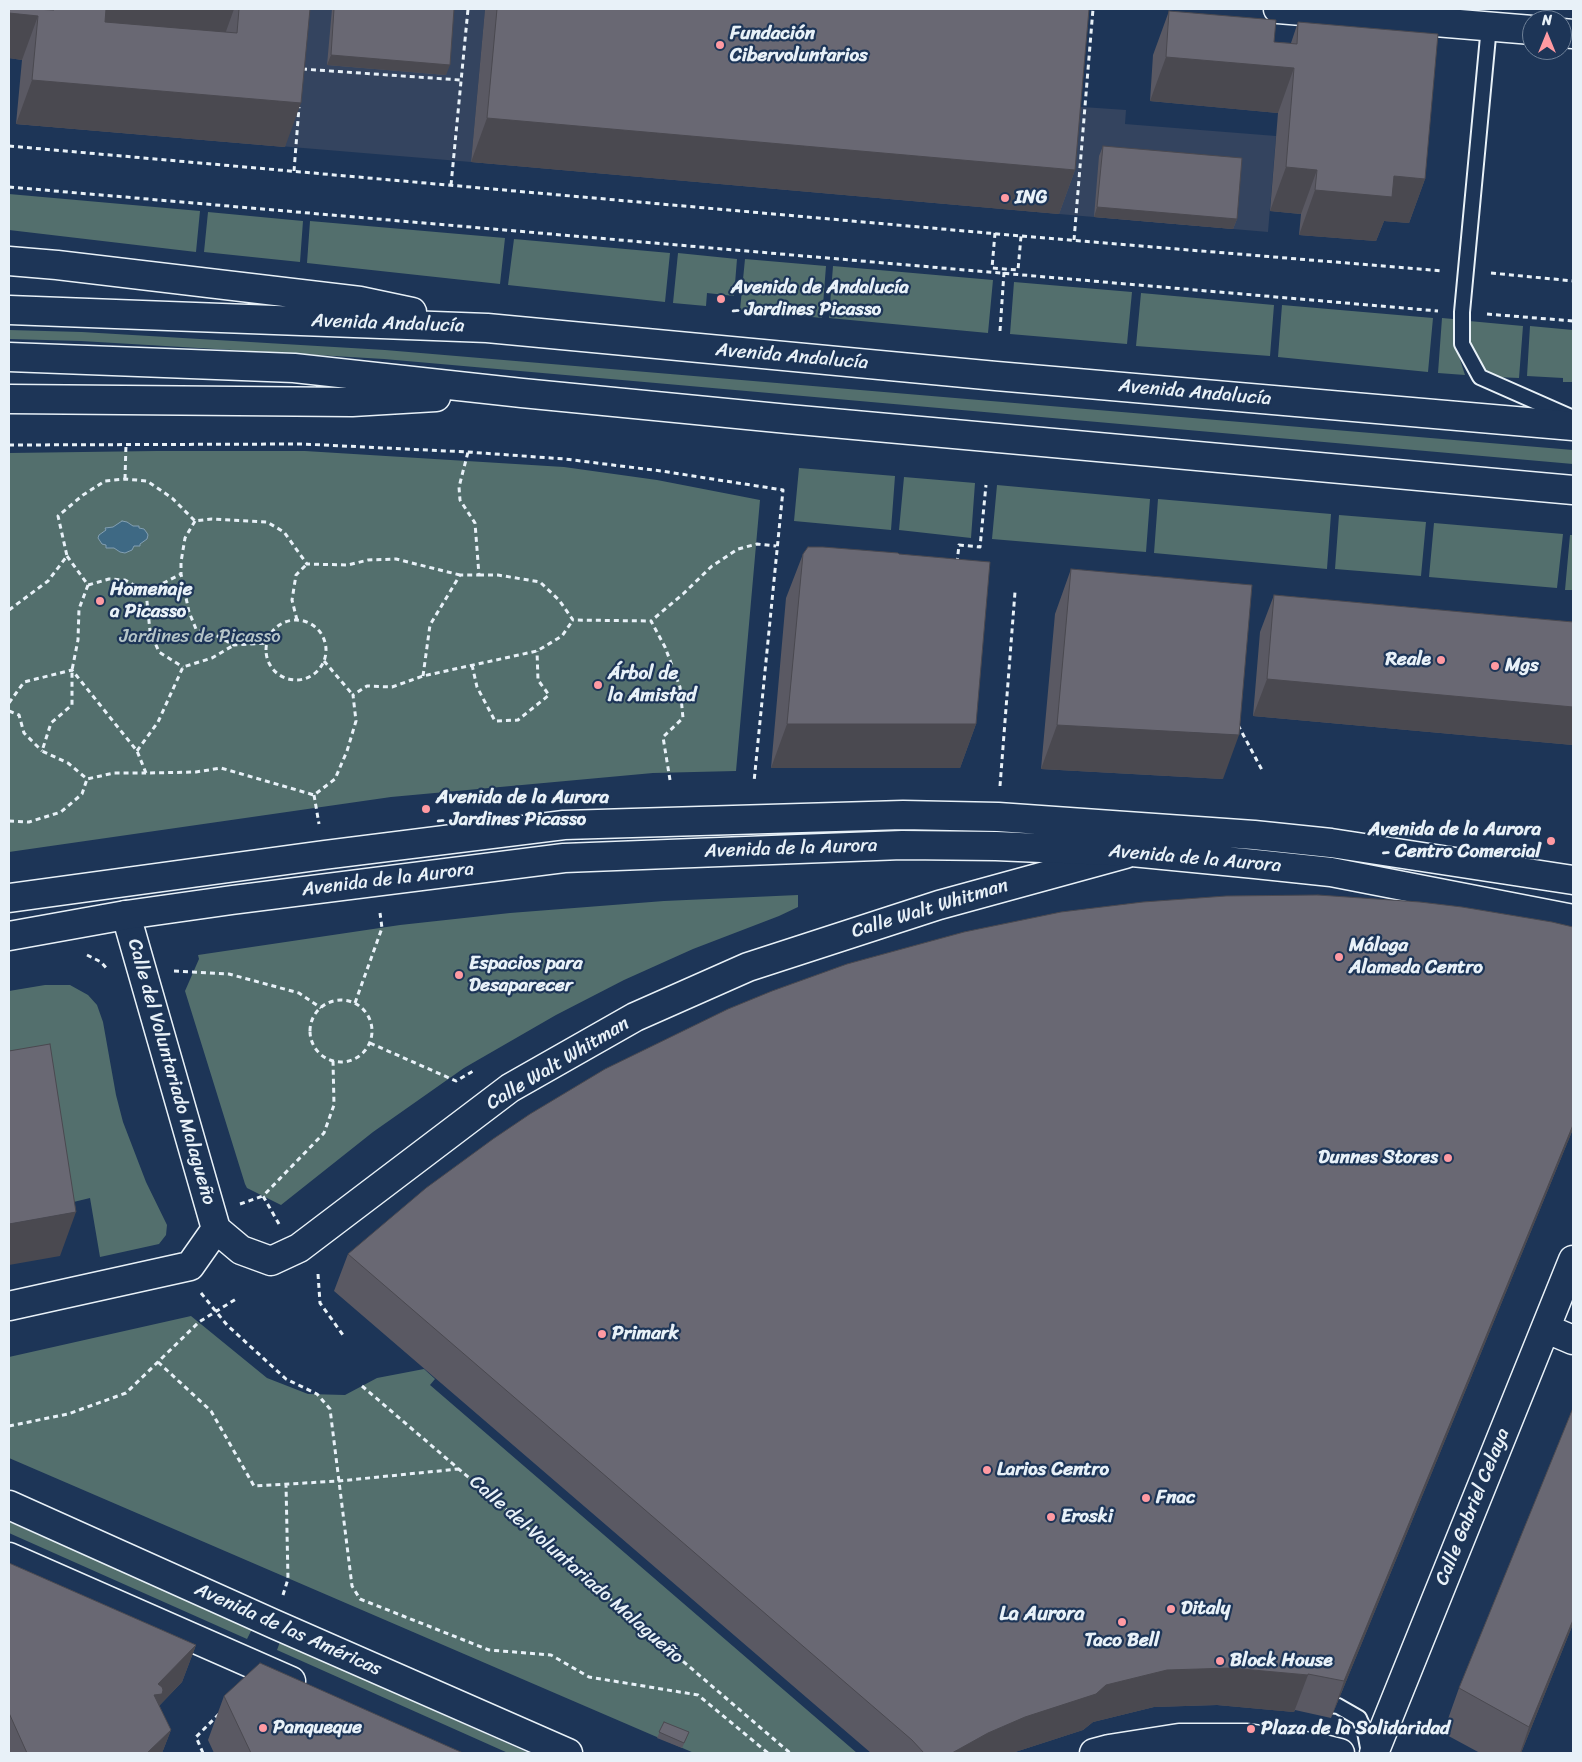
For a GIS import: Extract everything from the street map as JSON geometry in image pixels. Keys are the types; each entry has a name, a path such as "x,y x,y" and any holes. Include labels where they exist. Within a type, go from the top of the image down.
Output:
{"main road":[{"path":"1278,9 1522,29"},
{"path":"9,253 57,264"},
{"path":"9,261 57,264 360,301 487,328"},
{"name":"Avenida Andalucía","path":"9,310 487,328 996,376 1573,426"},
{"path":"9,357 294,368 522,393 1039,443 1573,490"},
{"path":"9,399 352,402 522,393"},
{"name":"Avenida de la Aurora","path":"9,898 324,855 564,826 903,816 998,817 1254,835 1331,843 1573,880"},
{"name":"Avenida de la Aurora","path":"9,936 126,915 564,858 902,845 996,846 1132,852 1331,872 1573,918"},
{"name":"Calle Walt Whitman","path":"216,1229 241,1250 271,1261 299,1248 510,1088 635,1017 748,967 855,931 979,893 1132,852"},
{"name":"Calle del Voluntariado Malagueño","path":"126,915 216,1229"},
{"path":"9,1306 190,1266 216,1229"},
{"name":"Calle Gabriel Celaya","path":"1374,1753 1525,1378 1547,1329 1573,1260"},
{"path":"1547,1329 1573,1340"},
{"name":"Avenida de las Américas","path":"9,1505 568,1753"},
{"path":"9,1557 310,1689"},
{"path":"1094,1753 1108,1749 1179,1738 1247,1738 1320,1748 1340,1753"}],"lane":[{"path":"1489,26 1462,312 1462,344 1480,377 1573,418"},
{"path":"1302,1700 1338,1706 1359,1718 1365,1732 1369,1753"}],"path":[{"path":"451,185 468,9"},
{"path":"1074,240 1092,9"},
{"path":"302,78 303,60"},
{"path":"302,69 460,80"},
{"path":"294,171 299,106"},
{"path":"9,146 1021,236 1444,271"},
{"path":"9,187 1573,321"},
{"path":"995,233 992,268 1004,271 1018,270 1021,236"},
{"path":"1000,331 1004,271"},
{"path":"1490,273 1573,281"},
{"path":"125,479 126,444"},
{"path":"9,445 302,444 468,452 565,459 661,471 783,490 754,782"},
{"path":"468,452 459,487 460,500 475,522 479,575"},
{"path":"88,585 67,556 58,516 105,481 125,479 147,482 172,498 195,521"},
{"path":"956,570 959,545 980,547 986,485"},
{"path":"195,521 212,519 267,522 284,532 307,564"},
{"path":"195,521 185,538 181,562 181,574 189,612 196,629 217,636 234,645"},
{"path":"573,620 651,621 712,566 738,549 756,544 776,546"},
{"path":"9,610 48,581 67,556"},
{"path":"297,620 292,600 296,575 307,564 348,565 368,560 396,559 460,575 498,575 540,582 559,600 573,620"},
{"path":"146,592 181,574"},
{"path":"423,676 430,625 460,575"},
{"path":"88,585 109,579 125,580 146,592"},
{"path":"42,751 51,723 72,704 72,670 78,640 79,609 88,585"},
{"path":"146,592 150,631 159,652 184,667"},
{"path":"998,817 1015,592"},
{"path":"297,620 306,622 321,634 326,652 319,670 302,680 292,680 282,677 274,671 268,663 266,653 267,643 271,634 278,626 297,620"},
{"path":"353,694 367,686 392,687 423,676 537,651 562,636 573,620"},
{"path":"651,621 680,687 683,718 663,737 670,780"},
{"path":"137,751 158,722 184,667 212,658 234,645 267,643"},
{"path":"472,665 477,687 495,721 518,720 549,695 538,680 537,651"},
{"path":"314,796 335,779 347,751 356,721 353,694 324,661"},
{"path":"9,703 24,682 72,670"},
{"path":"72,670 137,751 146,773"},
{"path":"9,711 19,715 24,733 42,751 68,763 88,779"},
{"path":"1237,723 1262,770"},
{"path":"88,779 114,773 196,772 221,768 314,796"},
{"path":"9,821 29,822 61,812 82,794 88,779"},
{"path":"314,796 319,824"},
{"path":"355,1003 382,928 380,910"},
{"path":"84,953 101,962 112,975"},
{"path":"169,971 229,974 299,993 321,1008"},
{"path":"335,1000 346,1000 355,1003 364,1009 369,1017 372,1027 370,1044 362,1055 354,1060 343,1062 323,1057 316,1050 311,1040 312,1020 321,1008 335,1000"},
{"path":"370,1044 456,1081 475,1070"},
{"path":"234,1207 262,1196 324,1133 334,1104 333,1061"},
{"path":"262,1196 281,1228"},
{"path":"190,1266 200,1292 227,1325 286,1379 317,1394 330,1408 352,1586 360,1599 489,1650 551,1655 589,1677 698,1695 768,1753"},
{"path":"318,1269 320,1303 343,1335"},
{"path":"9,1426 68,1414 126,1393 199,1322 236,1299"},
{"path":"158,1362 211,1411 254,1486 339,1481 459,1469"},
{"name":"Calle del Voluntariado Malagueño","path":"362,1386 790,1753"},
{"path":"274,1624 288,1579 286,1484"},
{"path":"203,1753 196,1737 223,1710"}],"shaded area":[{"path":"94,9 485,9 471,162 16,124"},
{"path":"1068,106 1126,110 1125,124 1276,136 1268,232 1059,214"},
{"path":"122,521 133,526 139,526 148,535 147,539 140,546 134,546 132,550 125,553 114,548 106,548 106,545 102,544 98,538 106,530 105,528 113,527"}],"green space":[{"path":"9,194 200,211 196,252 9,230"},
{"path":"208,212 303,221 300,262 204,252"},
{"path":"310,221 505,238 500,284 307,263"},
{"path":"514,239 670,253 665,302 508,285"},
{"path":"678,253 737,259 734,296 707,293 706,306 673,303"},
{"path":"745,259 826,266 822,318 740,310"},
{"path":"833,266 993,280 988,333 829,318"},
{"path":"1014,282 1132,292 1127,344 1010,334"},
{"path":"1141,293 1274,305 1270,356 1136,346"},
{"path":"1282,305 1433,318 1428,372 1278,357"},
{"path":"1442,318 1453,319 1454,341 1465,375 1438,373"},
{"path":"1469,321 1523,326 1519,378 1495,377 1481,367 1472,350 1468,334"},
{"path":"1530,326 1573,330 1573,382 1563,382 1563,378 1527,376"},
{"path":"9,330 82,332 385,350 1573,450 1573,464 384,359 81,341 9,339"},
{"name":"Jardines de Picasso","path":"305,451 564,467 657,480 760,500 736,771 653,773 391,797 9,852 9,453"},
{"path":"799,468 895,476 891,530 794,521"},
{"path":"904,477 975,483 971,538 899,530"},
{"path":"997,485 1150,499 1146,552 992,539"},
{"path":"1158,499 1331,514 1327,569 1154,553"},
{"path":"1339,515 1426,522 1421,576 1335,569"},
{"path":"1434,523 1563,534 1557,588 1429,577"},
{"path":"1570,535 1573,535 1573,590 1565,590"},
{"path":"798,895 798,907 693,949 624,980 556,1015 464,1068 373,1132 281,1205 247,1188 185,991 199,959 198,955 400,925 510,913 664,901"},
{"path":"45,985 70,985 88,995 97,1005 103,1022 116,1095 123,1122 146,1182 167,1225 166,1235 159,1244 100,1257 90,1198 53,1207 9,1093 9,991"},
{"path":"191,1316 267,1378 308,1394 345,1395 377,1378 424,1369 435,1379 430,1385 857,1753 694,1753 9,1458 9,1357"},
{"path":"9,1522 252,1629 247,1639 9,1533"},
{"path":"280,1642 529,1753 508,1753 277,1650"}],"building":[{"path":"9,9 106,9 105,22 237,33 239,9 310,9 301,103 32,80 38,16 9,13"},
{"path":"334,9 454,9 450,65 331,55"},
{"path":"497,9 1089,9 1075,170 487,118"},
{"path":"1169,11 1276,20 1274,42 1297,44 1298,22 1438,34 1425,179 1394,176 1392,197 1315,190 1317,170 1286,167 1294,68 1166,57"},
{"path":"1103,146 1242,158 1237,219 1097,207"},
{"path":"808,547 990,562 976,724 787,724 803,554"},
{"path":"1071,569 1252,585 1239,735 1057,725"},
{"path":"1274,595 1573,622 1573,707 1267,679"},
{"path":"1318,895 1462,907 1573,927 1573,1125 1344,1681 1308,1674 1231,1668 1167,1670 1106,1685 1096,1694 1025,1717 988,1733 952,1753 924,1753 912,1740 348,1254 426,1188 530,1114 605,1069 728,1009 772,991 847,964 964,932 1061,912 1143,902 1226,896"},
{"path":"50,1044 76,1212 9,1224 9,1051"},
{"path":"1573,1408 1573,1620 1529,1727 1459,1688"},
{"path":"9,1563 196,1645 158,1684 162,1687 162,1694 154,1695 171,1730 147,1753 27,1753 9,1713"},
{"path":"260,1663 463,1753 251,1753 224,1696"},
{"path":"664,1722 689,1732 684,1743 659,1732"}],"place":[{"name":"Fundación Cibervoluntarios","path":"720,45"},
{"name":"ING","path":"1005,198"},
{"name":"Avenida de Andalucía - Jardines Picasso","path":"721,299"},
{"name":"Homenaje a Picasso","path":"100,601"},
{"name":"Reale","path":"1441,660"},
{"name":"Mgs","path":"1495,666"},
{"name":"Árbol de la Amistad","path":"598,685"},
{"name":"Avenida de la Aurora - Jardines Picasso","path":"426,809"},
{"name":"Avenida de la Aurora - Centro Comercial","path":"1551,841"},
{"name":"Málaga Alameda Centro","path":"1339,957"},
{"name":"Espacios para Desaparecer","path":"459,975"},
{"name":"Dunnes Stores","path":"1448,1158"},
{"name":"Primark","path":"602,1334"},
{"name":"Larios Centro","path":"987,1470"},
{"name":"Fnac","path":"1146,1498"},
{"name":"Eroski","path":"1051,1517"},
{"name":"Ditaly","path":"1171,1609"},
{"name":"Taco Bell","path":"1122,1622"},
{"name":"Block House","path":"1220,1661"},
{"name":"Panqueque","path":"263,1728"},
{"name":"Plaza de la Solidaridad","path":"1251,1729"}],"district":[{"name":"La Aurora","path":"1042,1615"}]}
